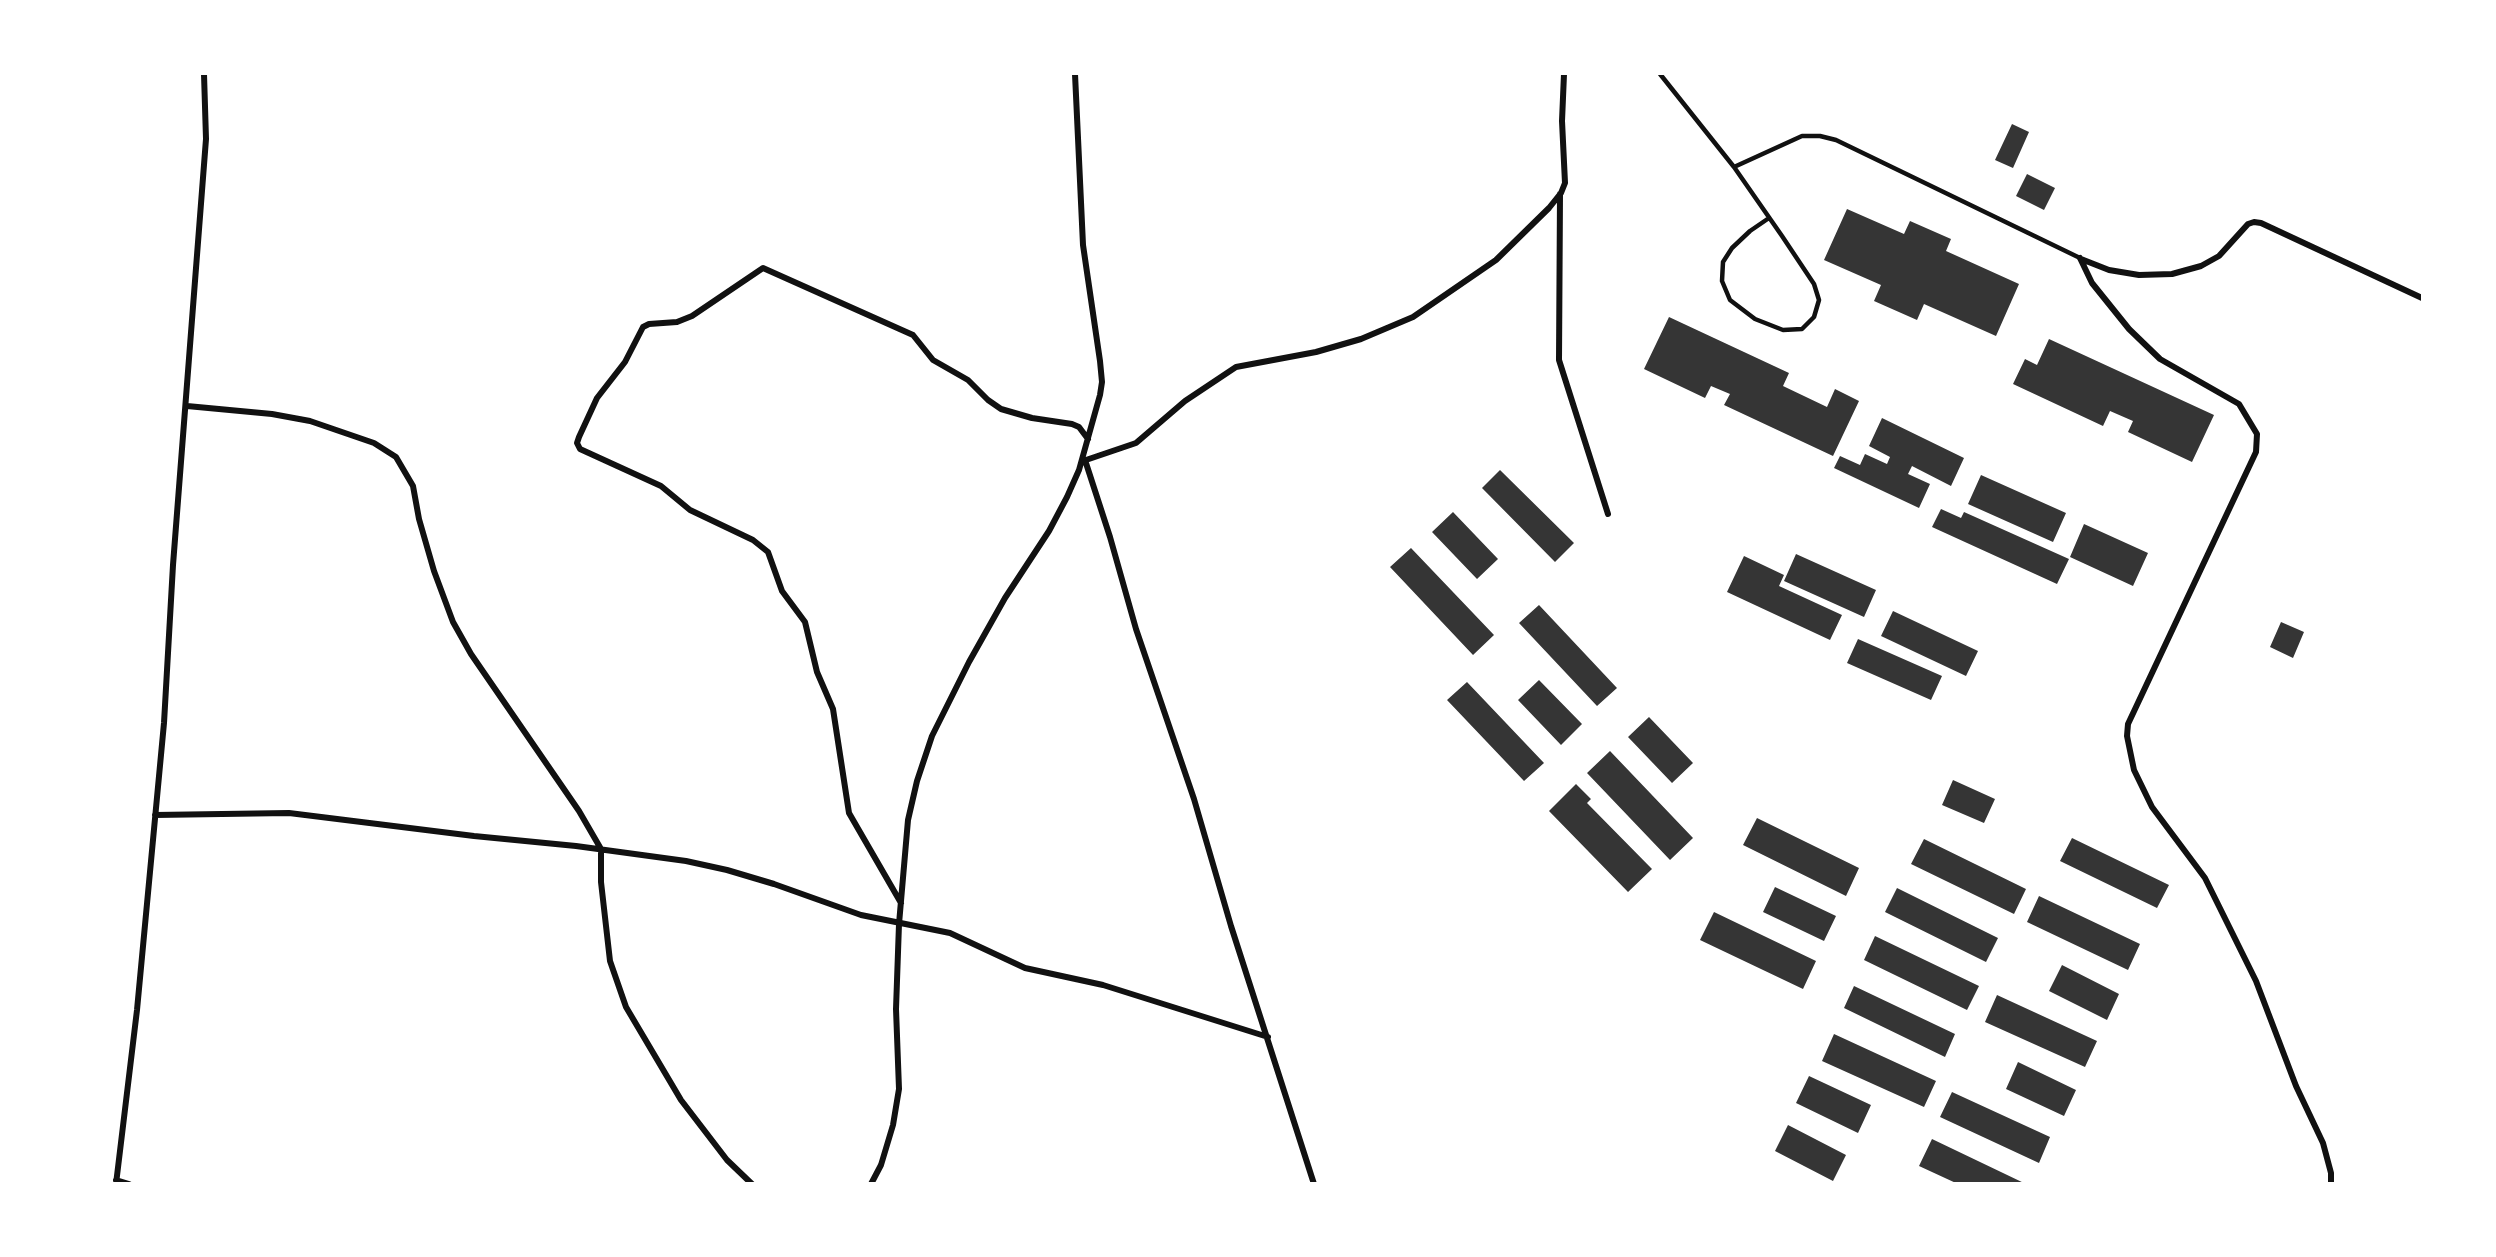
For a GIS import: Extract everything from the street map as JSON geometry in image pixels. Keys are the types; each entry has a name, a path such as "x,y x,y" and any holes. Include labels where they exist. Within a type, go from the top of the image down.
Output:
{"street":[{"path":"129,1184 116,1182 137,1010 164,723 173,565 206,139 204,74"},
{"path":"872,1184 881,1165 893,1125 899,1089 896,1009 899,924 908,820 917,781 932,736 969,662 1005,598 1062,506 1084,461 1102,382 1083,245 1075,74"},
{"path":"1084,461 1136,443 1185,401 1236,367 1316,352 1361,339 1413,317 1496,260 1549,208 1560,194 1564,183 1562,121 1564,74"},
{"path":"1560,194 1559,360 1608,514"},
{"path":"2080,258 2109,270 2139,275 2172,274 2201,266 2219,256 2248,224 2254,222 2262,223 2422,297"},
{"path":"2080,258 2092,283 2129,329 2160,360 2239,404 2258,434 2256,452 2128,724 2127,736 2134,770 2152,807 2205,878 2256,981 2296,1086 2323,1143 2331,1173 2331,1184"},
{"path":"901,903 849,813 833,710 817,672 805,622 782,591 768,552 753,540 684,506 661,486 580,449 577,443 579,437 597,398 625,362 643,327 649,324 677,322 692,316 763,268 913,335 933,360 968,380 988,400 1001,409 1032,418 1072,424 1079,427 1088,438"},
{"path":"187,406 272,414 310,421 374,442 396,457 413,486 419,519 431,561 453,622 471,654 579,811 601,849 601,882 610,961 626,1007 694,1117 727,1160 752,1184"},
{"path":"1084,461 1110,537 1136,629 1194,799 1231,926 1314,1184"},
{"path":"155,815 288,813 686,861 727,870 861,915 899,924 930,927 950,933 1025,968 1103,985 1268,1037"}],"lane":[{"path":"1660,74 1734,166 1814,284 1819,300 1814,317 1802,329 1783,330 1755,319 1730,300 1722,282 1723,262 1732,248 1750,231 1769,218"},
{"path":"1734,166 1802,135 1836,140 2080,258"}],"building":[{"path":"2012,124 2029,132 2013,168 1995,160"},
{"path":"2027,174 2055,188 2044,210 2016,196"},
{"path":"1847,209 1904,234 1910,221 1951,239 1946,251 2019,284 1996,336 1924,304 1917,320 1874,301 1881,285 1824,260"},
{"path":"1669,317 1789,373 1783,386 1827,407 1835,389 1859,401 1833,456 1724,405 1730,394 1711,386 1705,398 1644,369"},
{"path":"2049,339 2214,415 2192,462 2128,432 2133,421 2110,411 2103,426 2013,384 2025,359 2037,365"},
{"path":"1882,418 1964,458 1951,486 1912,466 1908,474 1930,484 1919,508 1834,468 1840,456 1860,465 1865,454 1887,464 1890,457 1869,446"},
{"path":"1500,470 1574,543 1555,562 1482,488"},
{"path":"1981,475 2066,513 2053,542 1968,504"},
{"path":"1941,509 1961,518 1964,512 2069,559 2057,584 1932,527"},
{"path":"1453,512 1498,559 1477,579 1432,532"},
{"path":"2084,524 2148,553 2133,586 2070,557"},
{"path":"1411,548 1494,635 1473,655 1390,567"},
{"path":"1796,554 1876,590 1864,617 1784,581"},
{"path":"1744,556 1784,575 1779,586 1842,615 1830,640 1727,592"},
{"path":"1539,605 1617,688 1597,706 1519,623"},
{"path":"1893,611 1978,651 1966,676 1881,636"},
{"path":"2281,622 2304,632 2293,658 2270,647"},
{"path":"1858,639 1942,676 1931,700 1847,663"},
{"path":"1539,680 1582,724 1561,745 1518,700"},
{"path":"1467,682 1544,763 1524,781 1447,700"},
{"path":"1649,717 1693,763 1672,783 1628,737"},
{"path":"1610,751 1693,838 1670,860 1587,773"},
{"path":"1953,780 1995,799 1984,823 1942,805"},
{"path":"1576,784 1591,799 1587,803 1652,869 1628,892 1549,811"},
{"path":"1757,818 1859,868 1846,896 1743,845"},
{"path":"2072,838 2169,885 2157,908 2060,861"},
{"path":"1924,839 2026,889 2014,914 1911,864"},
{"path":"1775,887 1836,916 1824,941 1763,912"},
{"path":"1897,888 1998,938 1986,962 1885,912"},
{"path":"2039,896 2140,944 2128,970 2027,922"},
{"path":"1714,912 1816,961 1803,989 1700,940"},
{"path":"1875,936 1979,986 1967,1010 1864,960"},
{"path":"2062,965 2119,994 2107,1020 2049,991"},
{"path":"1854,986 1955,1034 1945,1057 1844,1008"},
{"path":"1997,995 2097,1041 2085,1067 1985,1022"},
{"path":"1834,1034 1936,1081 1924,1107 1822,1061"},
{"path":"2018,1062 2076,1090 2064,1116 2006,1089"},
{"path":"1809,1076 1871,1105 1858,1133 1796,1103"},
{"path":"1952,1092 2050,1137 2039,1163 1940,1117"},
{"path":"1788,1125 1846,1155 1833,1181 1775,1151"},
{"path":"1932,1139 2026,1184 1958,1184 1919,1166"}]}
